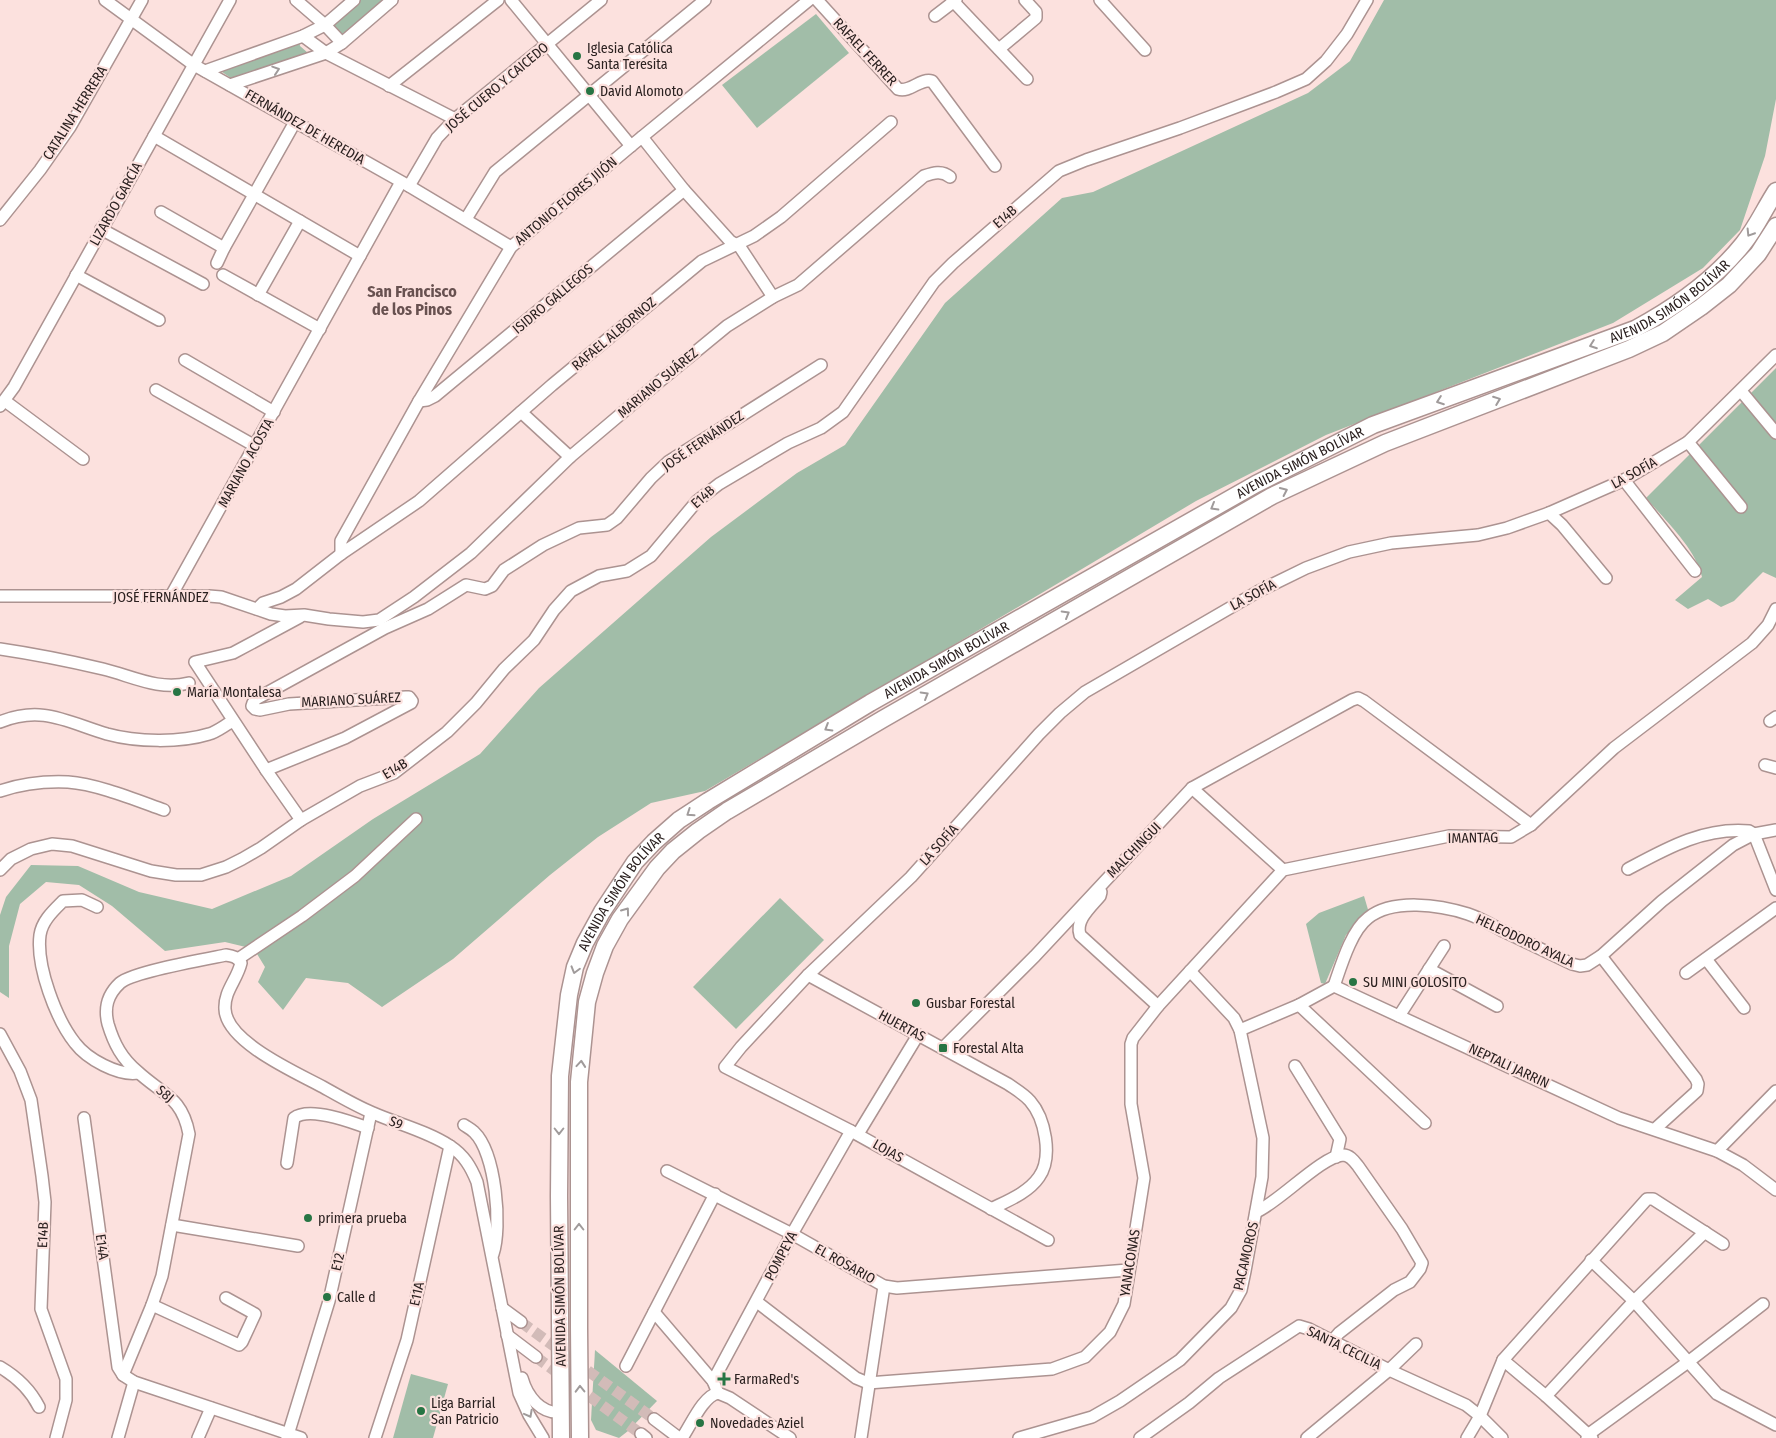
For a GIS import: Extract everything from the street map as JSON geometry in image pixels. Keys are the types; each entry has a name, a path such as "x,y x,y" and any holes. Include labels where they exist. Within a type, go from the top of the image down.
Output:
{"highway":[{"name":"AVENIDA SIMÓN BOLÍVAR","path":"561,1438 560,1076 569,995 575,967 585,943 602,912 635,862 654,842 679,820 708,801 870,702 1256,484 1374,425 1635,329 1661,315 1720,271 1745,242 1776,191"},
{"name":"AVENIDA SIMÓN BOLÍVAR","path":"583,1436 579,1326 579,1082 587,1002 605,946 620,919 657,868 698,831 743,801 1272,496 1385,443 1630,349 1663,333 1729,285 1758,254 1776,226"}],"street":[{"name":"FERNÁNDEZ DE HEREDIA","path":"105,0 194,65 405,184 511,247"},
{"name":"CATALINA HERRERA","path":"0,220 40,170 70,128 142,0"},
{"name":"LIZARDO GARCÍA","path":"2,404 230,0"},
{"path":"296,0 325,25 342,43"},
{"path":"205,71 303,36 325,25 354,0"},
{"path":"230,85 326,53 342,43 392,0"},
{"path":"389,86 498,0"},
{"path":"511,0 631,146"},
{"name":"JOSÉ CUERO Y CAICEDO","path":"405,184 437,138 456,120 601,0"},
{"path":"466,220 495,172 704,0"},
{"name":"ANTONIO FLORES JIJÓN","path":"341,554 341,541 419,401 511,247 809,0"},
{"name":"RAFAEL FERRER","path":"817,0 898,89 904,90 927,80 932,81 995,166"},
{"path":"998,49 1038,15 1025,0"},
{"path":"1100,0 1145,50"},
{"name":"E14B","path":"0,870 11,859 31,849 52,844 72,846 151,871 176,875 202,875 226,867 261,848 301,820 360,786 394,773 447,732 476,703 504,669 534,640 554,610 571,591 599,576 627,571 651,556 697,501 719,484 788,443 821,428 843,412 934,282 953,263 1059,171 1180,128 1306,79 1326,61 1347,34 1368,0"},
{"path":"936,16 954,1 1027,79"},
{"path":"303,36 326,53 456,120"},
{"path":"217,263 295,122"},
{"name":"RAFAEL ALBORNOZ","path":"341,554 419,501 521,412 702,261 754,236 781,217 891,122"},
{"path":"154,136 360,256"},
{"path":"642,137 684,190 730,241 740,247 773,297"},
{"name":"MARIANO SUÁREZ","path":"266,770 345,738 411,703 411,699 406,697 289,704 269,709 255,709 252,706 256,699 382,624 470,553 570,458 727,326 773,297 798,285 924,176 936,172 950,177"},
{"name":"MARIANO ACOSTA","path":"171,596 360,256 405,184"},
{"name":"ISIDRO GALLEGOS","path":"419,401 435,396 684,190"},
{"path":"161,212 224,248"},
{"path":"258,295 300,221"},
{"path":"101,229 203,284"},
{"path":"76,275 159,320"},
{"path":"223,275 320,330"},
{"name":"LA SOFÍA","path":"725,1067 741,1047 808,975 910,877 1039,734 1085,692 1259,591 1306,568 1349,552 1391,543 1478,535 1507,528 1549,513 1624,480 1688,442 1776,355"},
{"path":"185,360 274,412"},
{"name":"JOSÉ FERNÁNDEZ","path":"0,596 221,597 285,616 304,615 382,624 428,609 466,585 485,589 492,586 504,570 561,535 579,528 607,525 617,518 651,478 668,462 821,365"},
{"path":"156,390 255,446"},
{"path":"1741,391 1776,434"},
{"path":"2,404 83,459"},
{"path":"521,412 570,458"},
{"path":"1688,442 1741,507"},
{"path":"1624,480 1695,571"},
{"path":"1549,513 1562,525 1606,578"},
{"path":"257,609 263,604 296,589 341,554"},
{"name":"IMANTAG","path":"1283,870 1449,836 1511,837 1531,825 1614,748 1752,643 1768,625 1776,609"},
{"path":"301,820 195,662 233,653 304,615"},
{"path":"0,648 104,669 164,686 189,683"},
{"name":"MALCHINGUI","path":"943,1048 1035,956 1192,788 1352,700 1358,698 1364,701 1531,825"},
{"path":"0,722 20,715 42,715 66,720 108,734 129,738 166,740 210,734 233,721"},
{"path":"0,792 13,787 48,782 70,782 98,788 164,810"},
{"path":"1190,971 1283,870 1192,788"},
{"path":"238,959 302,916 355,876 416,819"},
{"path":"1628,869 1667,848 1702,834 1722,830 1749,830 1754,834 1776,890"},
{"name":"HELEODORO AYALA","path":"1334,986 1356,933 1367,919 1382,910 1399,906 1448,908 1470,915 1580,966 1587,965 1601,956 1649,912 1733,846 1754,834 1776,830"},
{"path":"1100,885 1102,891 1100,896 1079,922 1078,929 1080,935 1158,1006"},
{"path":"97,907 82,900 62,901 48,915 40,935 41,958 47,988 60,1018 76,1044 98,1063 119,1072 138,1073"},
{"path":"1686,973 1776,908"},
{"path":"1400,1016 1444,946"},
{"name":"S8J","path":"123,1375 152,1306 162,1276 189,1134 186,1118 175,1102 138,1073 122,1057 112,1036 106,1016 108,997 121,982 139,974 226,955 238,959"},
{"path":"1601,956 1698,1084 1697,1091 1655,1129"},
{"name":"S9","path":"238,959 241,964 225,997 224,1011 228,1023 243,1039 266,1057 372,1113 426,1134 450,1146 464,1158 477,1182 506,1335 520,1394 529,1415 543,1438"},
{"path":"1706,959 1744,1008"},
{"path":"1429,970 1497,1006"},
{"name":"YANACONAS","path":"868,1383 1052,1370 1085,1357 1110,1332 1124,1304 1144,1178 1131,1104 1131,1044 1138,1031 1158,1006 1190,971"},
{"name":"PACAMOROS","path":"1019,1438 1092,1417 1120,1401 1180,1360 1231,1308 1241,1290 1262,1177 1263,1138 1240,1030 1234,1018 1190,971"},
{"name":"HUERTAS","path":"808,975 1008,1084 1030,1102 1044,1127 1047,1154 1044,1168 1038,1179 1016,1197 991,1210"},
{"path":"1240,1030 1299,1005 1334,986"},
{"name":"NEPTALI JARRIN","path":"1334,986 1619,1118 1717,1151 1743,1165 1776,1190"},
{"path":"1299,1005 1425,1123"},
{"name":"E14B","path":"0,1034 20,1071 31,1100 42,1176 45,1202 41,1309 66,1379 66,1400 56,1438"},
{"name":"POMPEYA","path":"713,1381 792,1234 918,1035"},
{"path":"1296,1066 1340,1139 1336,1157"},
{"name":"LOJAS","path":"725,1067 855,1133 1048,1240"},
{"path":"1717,1151 1776,1091"},
{"path":"287,1163 294,1118 296,1116 310,1113 368,1128"},
{"name":"E12","path":"288,1436 329,1301 372,1113"},
{"name":"E14A","path":"84,1118 118,1367 123,1375"},
{"path":"464,1125 474,1132 490,1165 497,1209 496,1245 492,1258"},
{"name":"E11A","path":"375,1438 407,1340 450,1146"},
{"path":"1256,1212 1263,1209 1328,1161 1344,1155 1350,1157 1358,1166 1402,1229 1422,1262 1420,1269 1410,1282 1394,1290 1339,1333 1332,1341"},
{"name":"EL ROSARIO","path":"667,1172 715,1194 792,1234 884,1286 897,1288 1128,1270"},
{"path":"626,1366 715,1194"},
{"path":"1467,1438 1480,1416 1503,1360 1591,1260 1648,1199 1653,1199 1723,1244"},
{"path":"172,1224 298,1246"},
{"path":"1546,1396 1634,1301 1705,1232"},
{"path":"1591,1260 1634,1301 1717,1394 1776,1424"},
{"path":"861,1438 884,1286"},
{"path":"152,1306 239,1345 256,1314 226,1298"},
{"path":"757,1302 856,1378 868,1383"},
{"path":"1503,1360 1546,1396 1589,1437 1763,1304"},
{"path":"502,1308 521,1322"},
{"path":"654,1312 713,1381 718,1393"},
{"name":"SANTA CECILIA","path":"1140,1438 1189,1403 1218,1378 1299,1326 1309,1329 1389,1370 1466,1405 1502,1438"},
{"path":"506,1335 536,1357"},
{"path":"1307,1438 1389,1370 1416,1344"},
{"name":"S9","path":"511,1354 519,1368 525,1386 537,1404 547,1411 562,1412"},
{"path":"0,1367 12,1374 24,1385 39,1406"},
{"path":"123,1375 134,1382 288,1436 301,1438"},
{"path":"118,1438 134,1382"},
{"path":"654,1419 681,1438 706,1400 711,1394 718,1393 730,1398 790,1438"},
{"path":"198,1438 211,1408"}],"green space":[{"path":"360,0 385,0 341,35 331,23"},
{"path":"1384,0 1776,0 1776,99 1765,156 1740,230 1703,268 1613,323 1326,435 1196,501 705,791 651,803 598,837 550,875 453,959 382,1007 348,983 306,978 283,1010 258,982 265,967 254,949 225,942 165,951 112,906 79,885 46,882 20,904 9,946 9,998 0,992 0,915 6,897 31,865 78,866 139,892 212,909 291,876 373,819 480,754 539,688 711,537 797,473 845,445 945,303 1062,198 1093,192 1308,93 1350,61"},
{"path":"816,14 849,53 757,128 722,85"},
{"path":"299,40 300,46 308,53 231,78 219,70"},
{"path":"1776,368 1776,578 1763,572 1734,601 1721,607 1708,599 1688,609 1675,600 1702,577 1699,566 1679,535 1646,498"},
{"path":"1364,896 1369,913 1346,935 1325,984 1321,983 1306,924 1319,913"},
{"path":"780,898 824,940 736,1029 693,987"},
{"path":"595,1350 657,1401 619,1438 596,1430 591,1420"},
{"name":"Liga Barrial San Patricio","path":"411,1374 448,1384 433,1438 393,1438"}],"tunnel":[{"path":"521,1322 654,1419"},
{"path":"536,1357 641,1434"}],"place":[{"name":"Iglesia Católica Santa Teresita","path":"577,56"},
{"name":"David Alomoto","path":"590,91"},
{"name":"María Montalesa","path":"177,692"},
{"name":"SU MINI GOLOSITO","path":"1353,982"},
{"name":"Gusbar Forestal","path":"916,1003"},
{"name":"Forestal Alta","path":"943,1048"},
{"name":"primera prueba","path":"308,1218"},
{"name":"Calle d","path":"327,1297"},
{"name":"FarmaRed's","path":"724,1379"},
{"name":"Liga Barrial San Patricio","path":"421,1411"},
{"name":"Novedades Aziel","path":"700,1423"}],"district":[{"name":"San Francisco de los Pinos","path":"412,300"}]}
